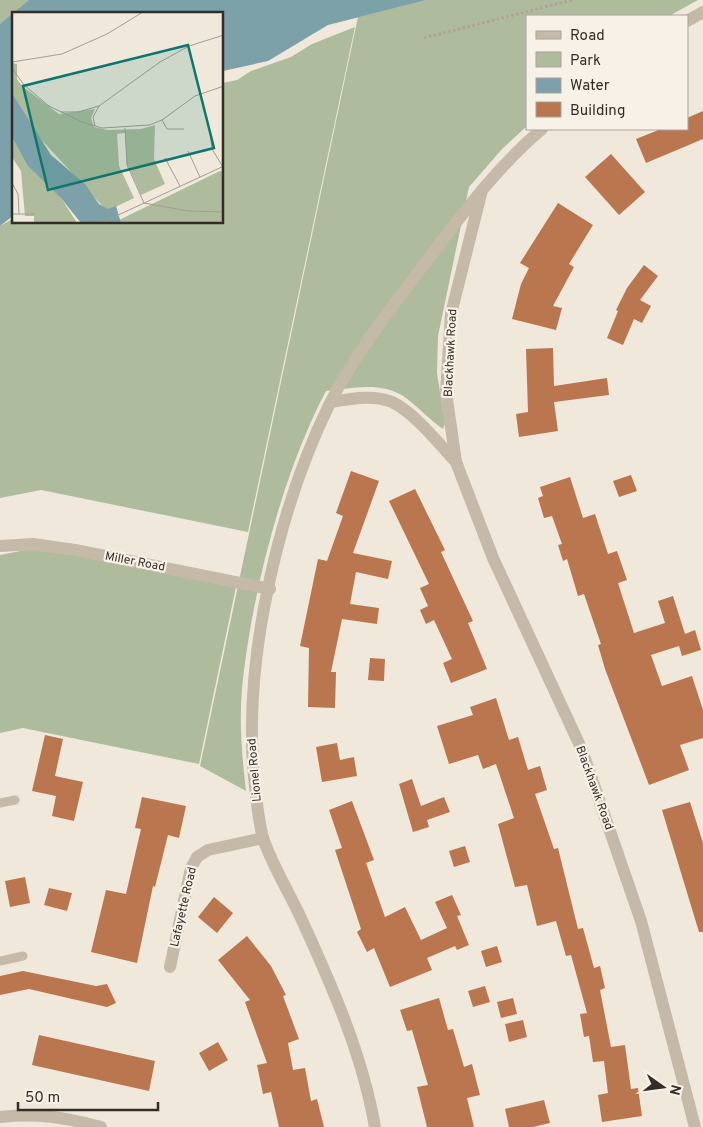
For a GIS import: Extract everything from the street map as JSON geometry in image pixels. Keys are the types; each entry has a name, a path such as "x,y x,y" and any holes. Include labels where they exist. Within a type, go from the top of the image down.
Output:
{"street":[{"path":"688,20 703,12"},
{"name":"Lionel Road","path":"375,1127 368,1089 357,1050 335,994 264,838 255,794 251,747 253,676 270,589 289,511 310,446 331,402 377,325 483,188 541,130"},
{"name":"Blackhawk Road","path":"483,188 451,314 446,392 456,462 493,558 582,750 641,921 695,1127"},
{"name":"Blackhawk Road","path":"331,402 361,398 391,402 418,422 456,462"},
{"name":"Miller Road","path":"0,546 33,544 75,550 270,589"},
{"name":"Lafayette Road","path":"170,967 191,868 197,858 220,846 264,838"},
{"path":"0,1117 32,1114 63,1117 101,1127"}],"lane":[{"path":"0,803 15,800"},
{"path":"0,961 24,956"}],"path":[{"path":"424,38 572,0"}],"green space":[{"path":"0,0 52,0 19,12 12,12 12,18 0,39"},
{"path":"425,0 698,0 671,15 526,15 526,127 502,149 469,187 438,336 437,373 445,424 443,429 406,398 387,389 357,387 326,391 310,424 282,497 261,576 246,653 241,714 242,753 246,791 200,766 358,17"},
{"path":"355,27 248,532 41,490 0,498 0,226 12,219 12,224 224,224 224,83 237,80 251,71 291,57 312,44"},
{"path":"41,547 236,587 199,764 23,728 0,733 0,555"}],"water":[{"path":"29,0 426,0 328,25 268,61 224,71 224,12 14,12"},
{"path":"12,14 12,217 0,226 0,24"}],"building":[{"path":"703,111 703,139 646,163 636,139 658,130 688,130 688,118"},
{"path":"611,154 645,192 619,215 585,177"},
{"path":"558,203 593,225 569,264 574,267 553,306 562,308 556,330 512,319 521,284 529,268 520,263"},
{"path":"644,265 658,276 640,300 651,306 642,323 634,319 623,345 607,338 618,311 616,310 627,288"},
{"path":"553,348 554,386 607,378 609,395 554,402 558,431 519,437 516,414 528,412 526,349"},
{"path":"351,471 379,481 353,553 392,561 388,579 356,572 350,604 379,608 377,624 342,619 331,672 336,672 335,708 308,707 309,648 300,646 318,559 327,561 343,516 336,513"},
{"path":"631,475 637,491 619,497 613,481"},
{"path":"570,477 583,518 595,514 608,554 617,551 627,580 618,583 634,633 665,623 658,601 673,596 685,634 695,630 701,650 682,656 679,646 651,655 662,686 692,676 703,710 703,738 680,745 689,770 649,785 605,669 598,645 601,644 584,594 578,596 567,559 563,561 558,545 562,544 552,516 544,518 538,498 543,496 540,487"},
{"path":"415,489 445,550 441,552 473,621 468,623 487,669 451,683 443,663 452,659 434,620 426,624 420,610 428,606 420,588 429,584 389,501"},
{"path":"370,658 385,659 384,681 368,680"},
{"path":"496,698 509,740 518,737 528,770 540,766 547,790 535,794 554,849 558,848 578,929 583,928 594,968 600,966 605,988 600,990 611,1047 625,1045 631,1089 638,1088 642,1116 602,1122 598,1095 608,1093 604,1061 593,1062 589,1036 584,1037 580,1014 587,1013 571,955 566,956 556,921 537,926 527,885 515,887 498,824 514,818 496,764 483,769 478,755 449,764 437,726 473,715 470,707"},
{"path":"45,735 63,739 55,776 83,782 74,821 52,816 56,796 32,791"},
{"path":"337,743 340,760 354,757 357,776 322,782 316,747"},
{"path":"412,779 421,806 444,797 450,812 427,820 429,827 413,832 399,784"},
{"path":"142,797 186,806 179,838 168,835 155,887 153,886 137,963 91,952 106,890 126,894 141,829 135,828"},
{"path":"352,801 374,860 366,863 385,917 405,907 421,940 447,928 435,902 452,895 461,915 457,916 469,945 457,950 455,946 427,958 432,970 390,987 374,948 367,952 357,932 361,929 335,850 342,848 329,810"},
{"path":"690,802 703,843 703,932 699,932 662,810"},
{"path":"465,846 470,862 454,867 449,851"},
{"path":"25,877 30,903 10,907 5,881"},
{"path":"49,888 72,893 67,911 44,905"},
{"path":"214,897 233,913 217,933 198,917"},
{"path":"247,936 271,966 286,995 283,996 299,1039 288,1043 293,1070 305,1068 311,1101 317,1099 324,1127 279,1127 271,1092 263,1094 257,1065 267,1063 245,1002 250,1000 218,960"},
{"path":"497,946 502,962 486,967 481,951"},
{"path":"23,971 96,986 107,984 116,1003 107,1007 29,989 0,995 0,976"},
{"path":"485,986 490,1002 473,1007 468,991"},
{"path":"439,998 448,1030 453,1029 464,1067 472,1064 480,1095 467,1098 474,1127 427,1127 417,1087 428,1085 412,1030 407,1031 400,1010"},
{"path":"513,998 517,1014 501,1018 497,1002"},
{"path":"523,1020 527,1037 509,1042 505,1024"},
{"path":"39,1035 155,1061 149,1091 32,1065"},
{"path":"218,1042 228,1060 209,1071 199,1053"},
{"path":"544,1100 550,1123 533,1127 509,1127 505,1109"}]}
